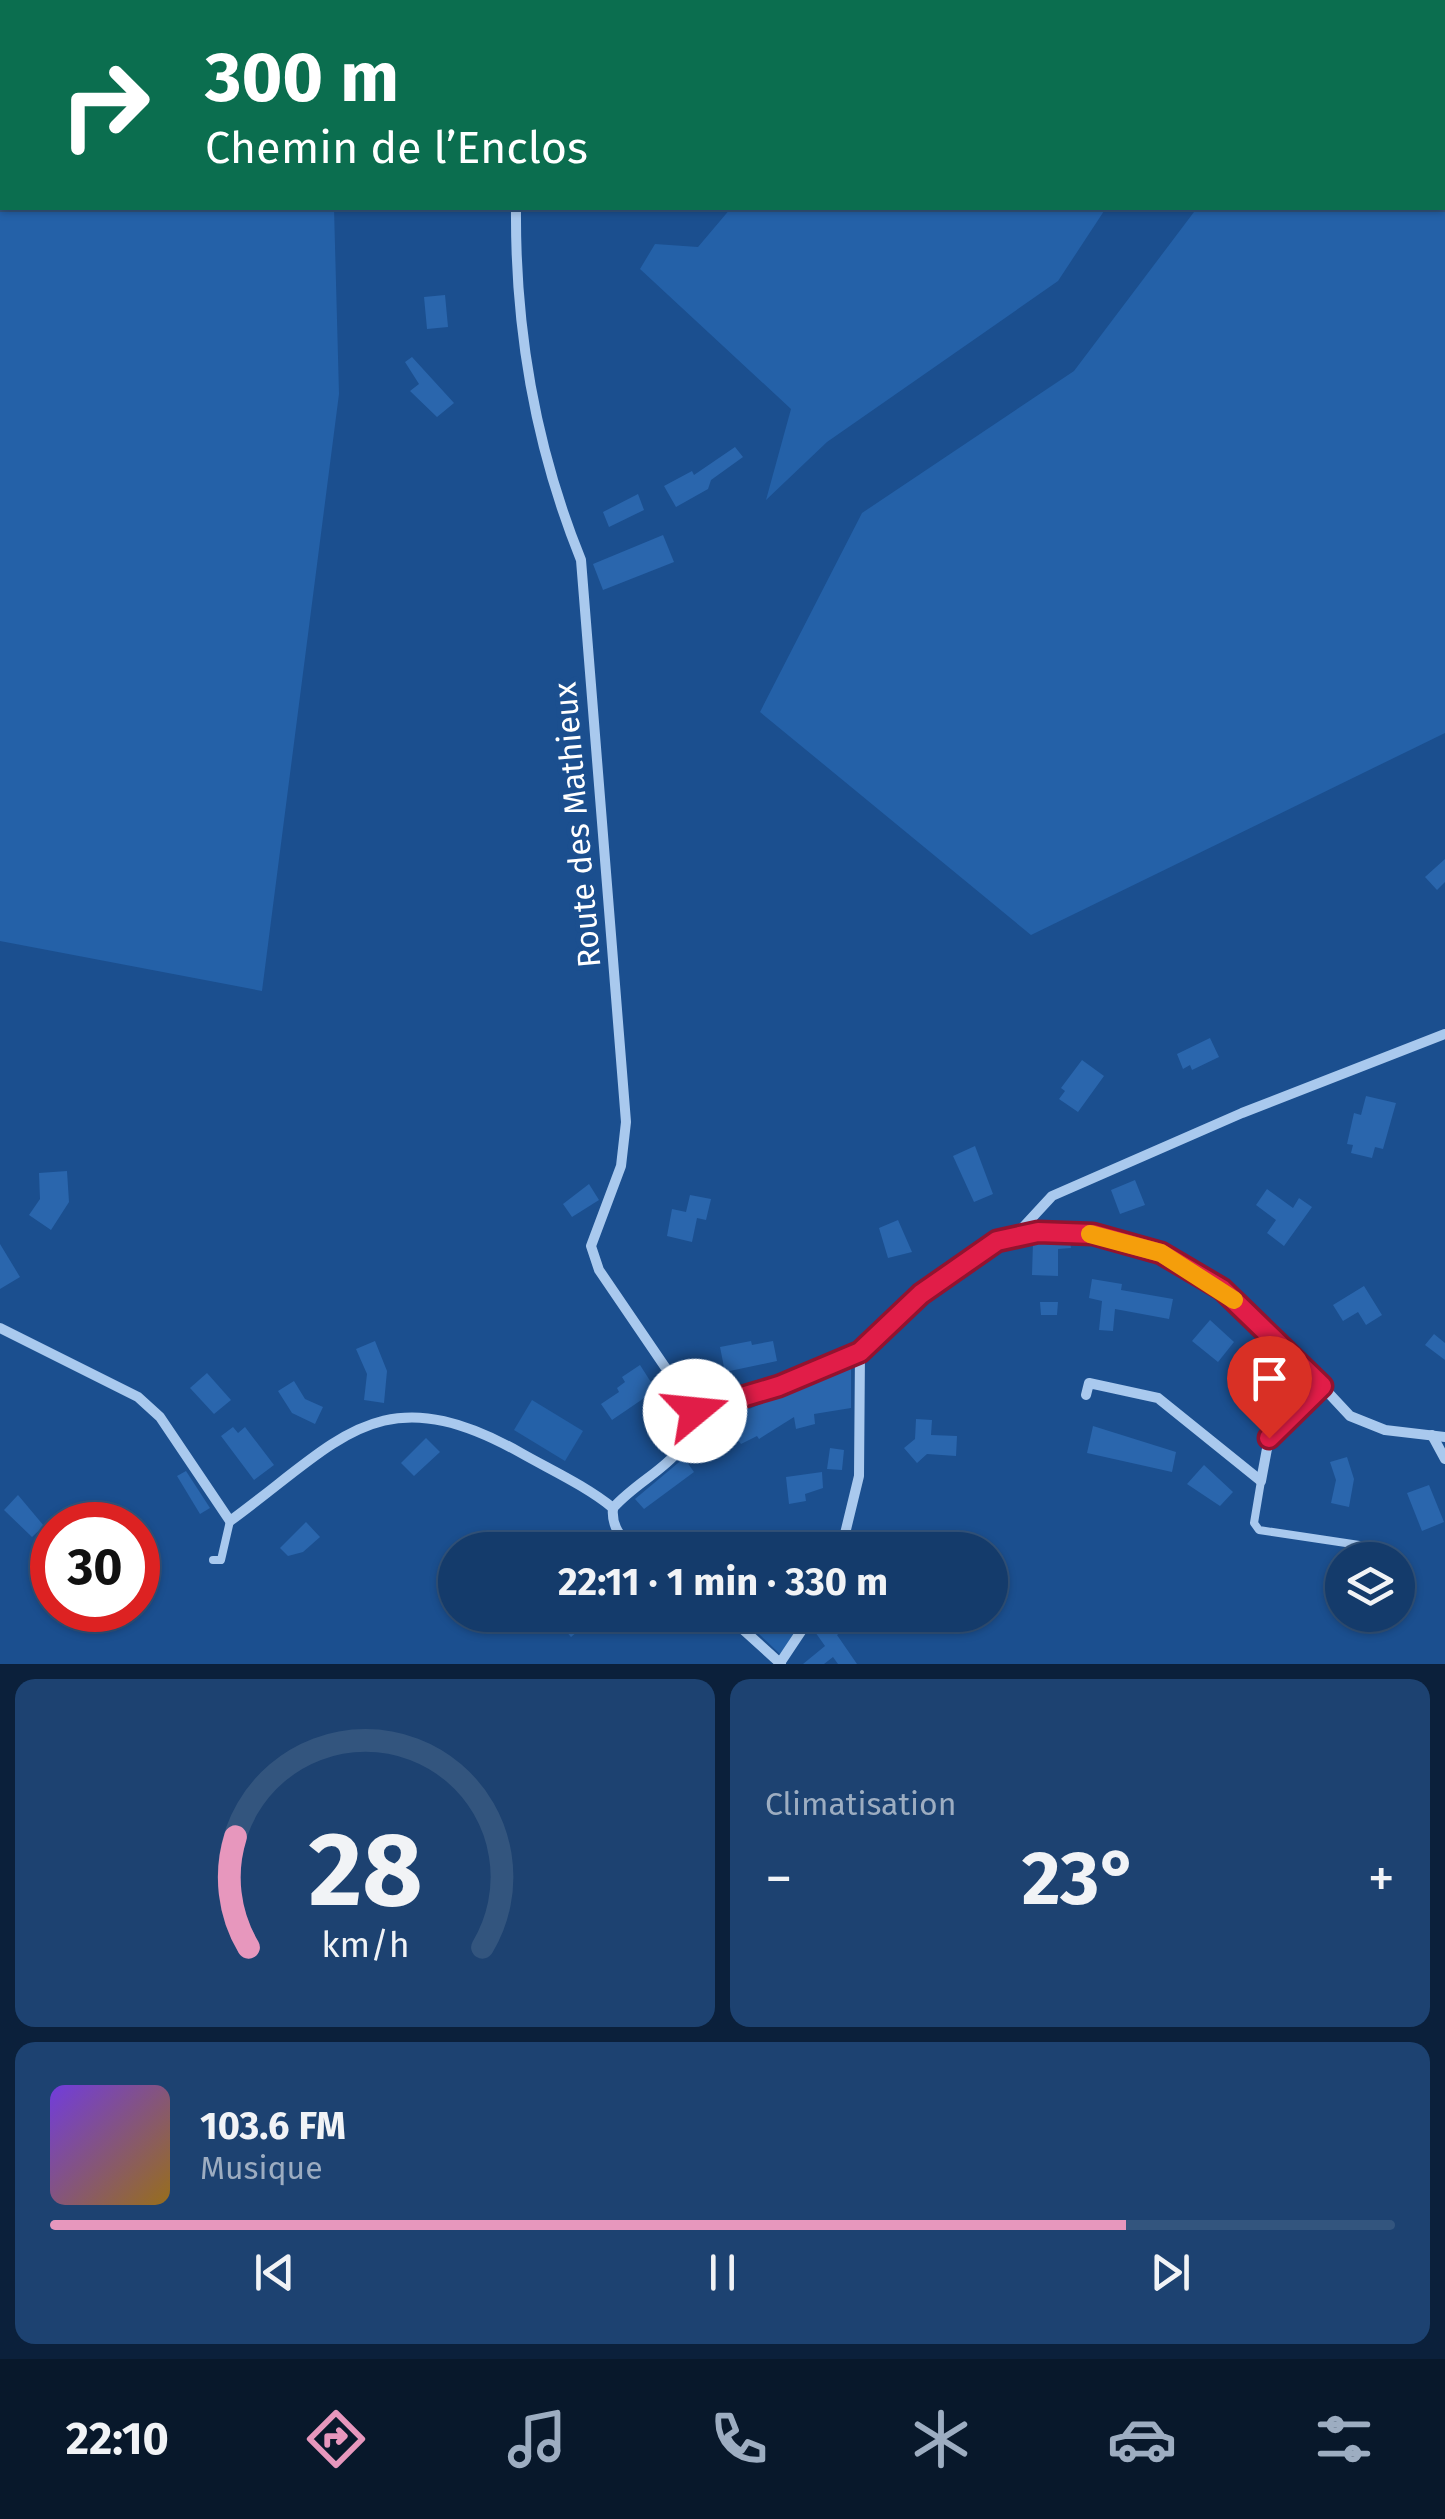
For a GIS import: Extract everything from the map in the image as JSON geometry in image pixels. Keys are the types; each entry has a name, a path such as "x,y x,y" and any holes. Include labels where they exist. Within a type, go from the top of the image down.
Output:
{"street":[{"name":"Route des Mathieux","path":"516,210 516,248 537,428 560,508 581,560 623,1083 625,1150 590,1246 599,1270 695,1411"},
{"path":"1015,1237 1052,1196 1242,1113 1445,1034"},
{"path":"617,1532 613,1508 677,1454 693,1434 695,1411 779,1386 860,1352 921,1294 997,1241 1038,1232 1093,1234 1161,1253 1222,1289 1350,1416 1384,1430 1445,1437"},
{"path":"0,1328 138,1398 160,1417 230,1520 336,1439 397,1416 448,1418 500,1442 613,1508"},
{"path":"845,1532 859,1476 860,1352"},
{"path":"1086,1395 1089,1382 1158,1398 1261,1481 1269,1438 1322,1386"},
{"path":"1432,1435 1445,1459"},
{"path":"746,1632 780,1664 801,1632"}],"lane":[{"path":"1261,1481 1254,1522 1260,1530 1340,1542"},
{"path":"213,1560 221,1560 230,1520"}],"shaded area":[{"path":"0,210 334,210 339,394 262,991 0,941"},
{"path":"729,210 1105,210 1058,281 827,442 766,500 791,409 640,269 655,244 698,247"},
{"path":"1195,210 1445,210 1445,733 1031,935 760,712 862,513 1074,371"},
{"path":"532,1400 583,1431 565,1461 514,1430"},
{"path":"757,1632 791,1632 796,1637 780,1654"}],"building":[{"path":"445,295 448,327 427,329 424,297"},
{"path":"412,357 454,403 437,417 410,391 419,384 405,362"},
{"path":"735,447 743,457 711,480 708,489 676,507 664,486 692,471 694,475"},
{"path":"638,494 644,510 609,527 603,512"},
{"path":"663,535 674,562 603,590 593,564"},
{"path":"1445,859 1445,882 1437,890 1425,877"},
{"path":"1210,1038 1219,1057 1192,1070 1190,1065 1183,1069 1177,1054"},
{"path":"1082,1060 1104,1076 1078,1112 1059,1099 1065,1091 1061,1088"},
{"path":"1366,1096 1396,1103 1383,1149 1375,1147 1372,1158 1351,1153 1353,1145 1347,1144 1354,1113 1361,1115"},
{"path":"975,1146 993,1194 974,1202 953,1156"},
{"path":"67,1171 69,1202 51,1230 29,1215 40,1199 39,1173"},
{"path":"1135,1180 1145,1205 1120,1214 1111,1190"},
{"path":"589,1184 599,1200 572,1217 563,1204"},
{"path":"1267,1189 1293,1208 1299,1198 1312,1207 1284,1246 1267,1233 1276,1220 1256,1205"},
{"path":"690,1195 711,1199 706,1220 697,1218 692,1242 667,1236 672,1209 686,1212"},
{"path":"898,1220 912,1252 888,1258 879,1228"},
{"path":"1033,1242 1070,1242 1071,1248 1058,1249 1058,1276 1032,1275"},
{"path":"0,1244 20,1277 0,1289"},
{"path":"1092,1279 1122,1284 1121,1290 1173,1299 1169,1319 1115,1309 1113,1331 1099,1330 1102,1301 1089,1298"},
{"path":"1364,1286 1382,1315 1366,1325 1358,1312 1343,1321 1333,1305"},
{"path":"1040,1302 1058,1302 1057,1315 1041,1315"},
{"path":"1210,1320 1234,1342 1218,1362 1192,1341"},
{"path":"1434,1334 1445,1343 1445,1360 1425,1345"},
{"path":"375,1341 387,1371 384,1403 364,1400 367,1374 356,1349"},
{"path":"751,1341 752,1345 773,1341 777,1361 725,1372 720,1347"},
{"path":"851,1364 851,1408 814,1414 815,1424 796,1429 794,1417 759,1439 757,1436 741,1444 724,1424 732,1419 732,1409 747,1405 749,1409"},
{"path":"640,1365 656,1390 612,1420 601,1404 619,1392 617,1388 625,1382 622,1377"},
{"path":"1257,1365 1280,1394 1267,1406 1241,1379"},
{"path":"207,1373 231,1400 214,1414 190,1388"},
{"path":"294,1381 305,1399 323,1407 315,1424 292,1413 278,1391"},
{"path":"916,1419 932,1420 931,1435 957,1436 956,1456 927,1454 917,1463 904,1448 915,1439"},
{"path":"1093,1426 1176,1452 1172,1472 1087,1453"},
{"path":"233,1427 238,1433 245,1427 274,1465 254,1480 221,1436"},
{"path":"426,1438 440,1452 414,1476 401,1463"},
{"path":"830,1448 844,1450 842,1470 827,1469"},
{"path":"1347,1457 1354,1479 1349,1507 1331,1503 1336,1480 1330,1462"},
{"path":"684,1458 694,1472 644,1509 635,1499"},
{"path":"1204,1465 1233,1492 1220,1506 1187,1484"},
{"path":"186,1471 210,1508 200,1514 177,1476"},
{"path":"822,1472 823,1488 805,1494 806,1501 789,1504 786,1477"},
{"path":"1429,1485 1444,1522 1422,1531 1407,1493"},
{"path":"18,1495 30,1509 30,1535 4,1510"},
{"path":"306,1522 320,1537 303,1552 288,1556 280,1548"},
{"path":"815,1632 841,1632 837,1635 857,1664 838,1664 833,1657 824,1664 803,1664 825,1646"}],"slow traffic":[{"path":"1090,1234 1161,1253 1234,1300"}],"route":[{"path":"695,1411 779,1386 860,1352 921,1294 997,1241 1038,1232 1093,1234 1161,1253 1222,1289 1281,1342 1322,1386 1269,1438"}]}
